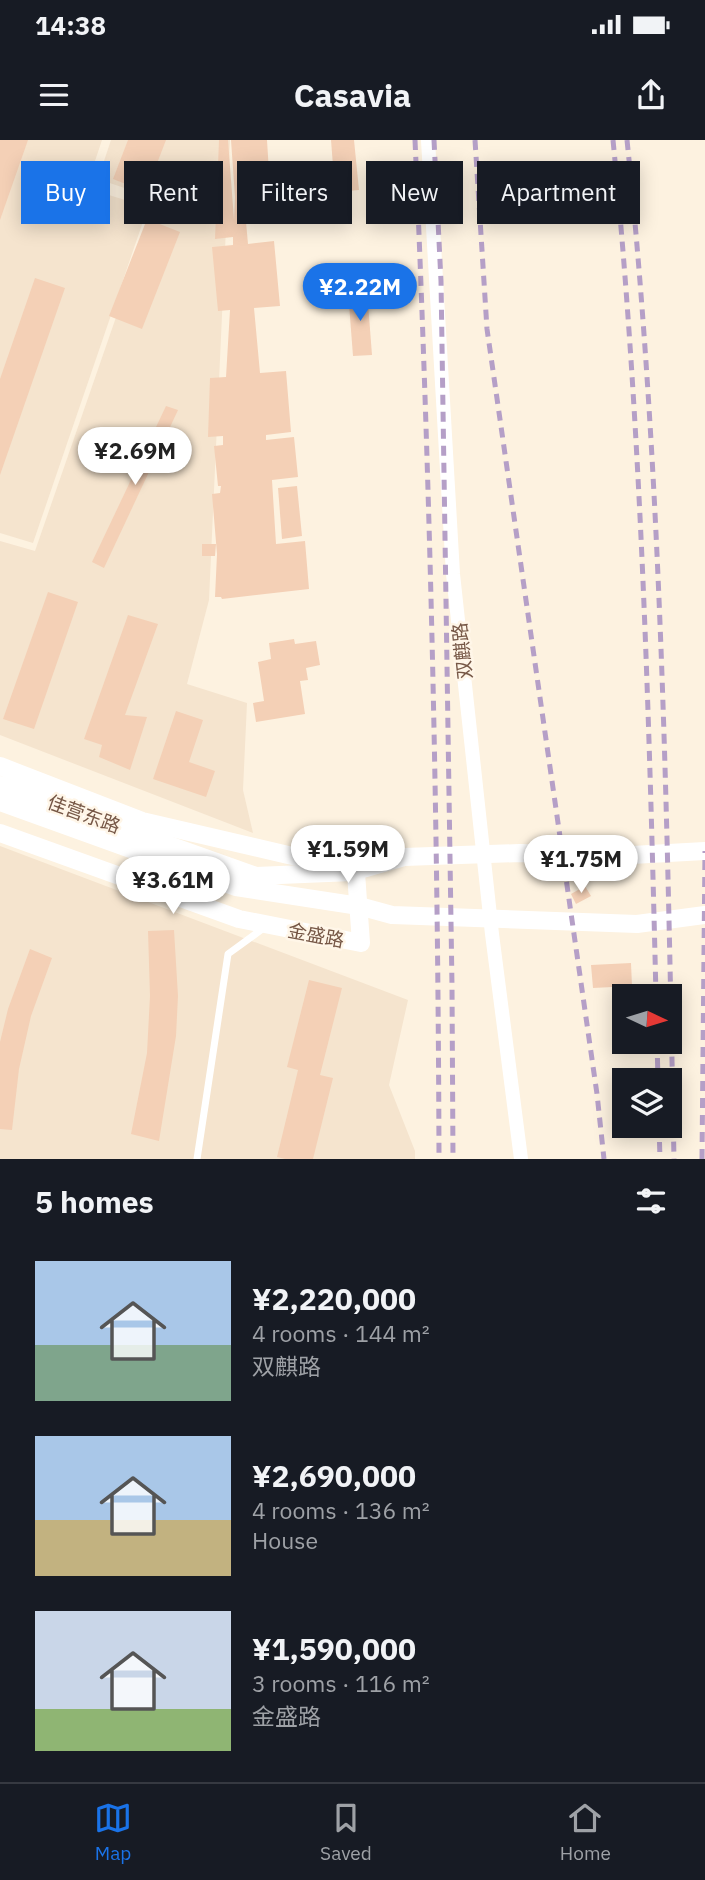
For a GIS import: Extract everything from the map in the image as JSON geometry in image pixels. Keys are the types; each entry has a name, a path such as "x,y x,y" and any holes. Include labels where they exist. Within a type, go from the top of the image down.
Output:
{"street":[{"name":"双麒路","path":"428,140 453,574 490,919 521,1159"},
{"name":"金盛路","path":"0,766 142,821 318,862 355,859 361,943 239,919 0,833"},
{"name":"佳营东路","path":"0,785 257,876 352,872 397,858 520,853 614,856 705,851"},
{"path":"0,802 236,887 359,906 393,915 637,924 705,915"}],"lane":[{"path":"197,1159 228,954 261,930 256,923"}],"shaded area":[{"path":"0,140 102,140 95,161 21,161 21,224 110,224 110,195 124,200 124,224 142,224 33,543 0,533"},
{"path":"111,140 230,140 209,600 187,684 247,703 243,790 253,833 0,735 0,541 35,551 148,224 223,224 223,161 124,161 124,188 110,183 110,161 104,161"},
{"path":"0,846 408,1000 389,1085 415,1151 415,1159 0,1159"}],"building":[{"path":"0,140 28,140 0,220"},
{"path":"128,140 166,140 158,161 124,161 124,183 113,179"},
{"path":"219,140 228,140 234,220 231,140 267,140 268,161 237,161 237,224 246,224 248,244 274,241 280,306 254,308 260,373 286,371 291,432 266,435 266,440 294,437 298,477 272,480 276,544 305,541 309,589 222,599 215,597 217,554 212,494 220,493 214,446 223,445 223,436 208,437 210,378 226,377 230,310 218,311 212,247 233,245 233,237 215,239 216,224 223,224 223,161 218,161"},
{"path":"331,140 354,140 359,190 352,191 352,161 333,161"},
{"path":"145,224 160,224 180,232 142,329 109,316"},
{"path":"35,278 65,288 0,475 0,379"},
{"path":"367,290 372,355 353,356 348,291"},
{"path":"166,406 178,410 104,568 92,562"},
{"path":"297,486 302,536 282,539 278,488"},
{"path":"202,544 216,544 215,556 202,556"},
{"path":"48,592 78,602 34,729 3,719"},
{"path":"128,615 158,624 125,715 147,717 130,770 99,757 102,745 84,739"},
{"path":"294,639 295,644 316,641 320,665 306,668 308,680 300,681 305,714 256,722 253,703 264,701 258,662 271,659 269,643"},
{"path":"176,711 203,720 189,762 215,771 206,797 153,779"},
{"path":"585,886 591,896 576,904 571,894"},
{"path":"174,930 178,996 176,1036 159,1141 131,1134 147,1053 150,996 148,931"},
{"path":"30,949 52,958 31,1016 19,1069 12,1130 0,1129 0,1042 8,1009"},
{"path":"631,963 632,984 593,988 591,965"},
{"path":"309,980 342,988 320,1075 333,1078 313,1159 285,1159 277,1157 298,1070 287,1067"}],"railway":[{"path":"415,140 432,649 439,1159"},
{"path":"434,140 441,281 453,1159"},
{"path":"475,140 487,329 597,1094 604,1159"},
{"path":"613,140 637,460 647,674 656,984"},
{"path":"627,140 648,394 661,649 674,1159"},
{"path":"702,1159 705,851"},
{"path":"657,1054 658,1068"},
{"path":"659,1138 660,1159"}]}
